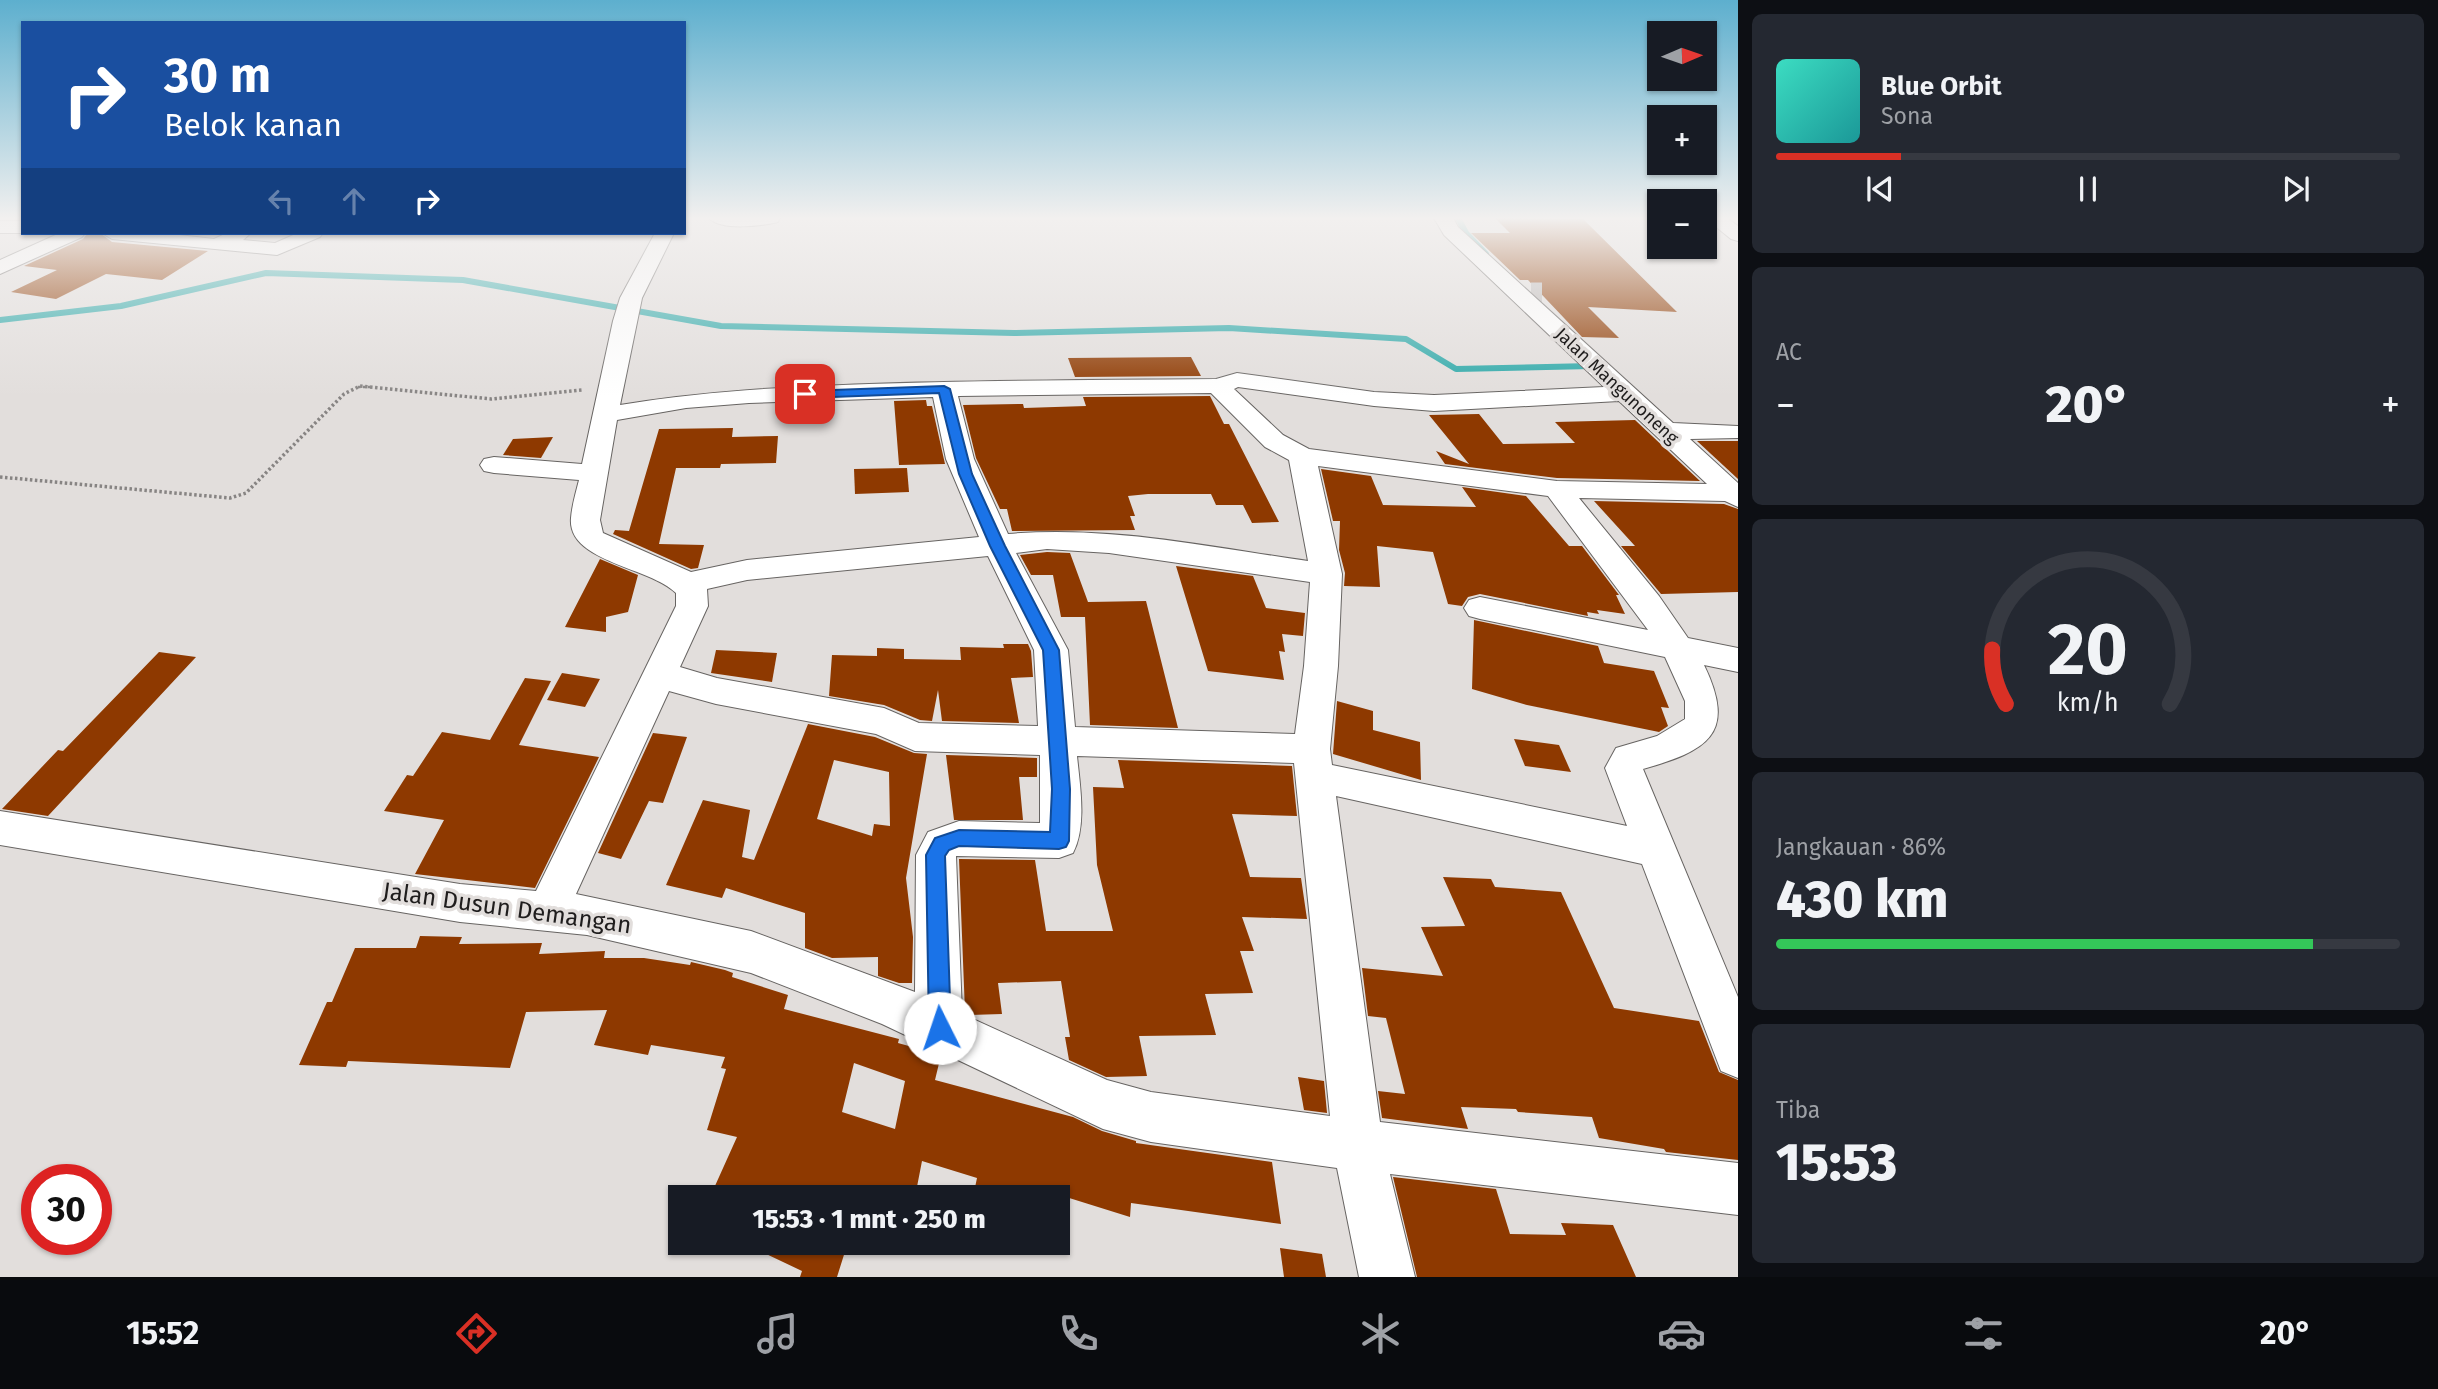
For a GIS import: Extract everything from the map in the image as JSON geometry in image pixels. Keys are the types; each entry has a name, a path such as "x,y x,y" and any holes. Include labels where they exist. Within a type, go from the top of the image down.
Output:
{"street":[{"path":"547,912 692,606 692,590 686,583 674,574 605,548 589,537 584,520 628,309 643,278"},
{"name":"Jalan Mangunoneng","path":"1506,278 1583,355 1736,494"},
{"path":"607,400 673,402 749,396 944,389 1217,386 1237,380 1374,400 1434,403 1626,393"},
{"path":"1217,386 1274,441 1302,456 1558,489 1736,494"},
{"path":"940,1028 936,954 936,855 942,844 959,838 1059,841 1061,789 1051,650 998,546 960,459 944,389"},
{"path":"1667,431 1730,432"},
{"path":"1302,456 1326,574 1312,762 1358,1145 1387,1277"},
{"path":"494,465 592,473"},
{"path":"1558,489 1681,651 1698,682 1705,706 1704,720 1691,735 1629,759 1624,768 1738,1054"},
{"path":"686,583 747,570 1076,540 1326,574"},
{"path":"1480,608 1681,651 1738,660"},
{"path":"658,676 683,680 716,691 884,722 915,737 1058,742 1312,762 1658,850"},
{"name":"Jalan Dusun Demangan","path":"0,828 460,903 587,915 751,952 896,1007 1103,1104 1151,1117 1358,1145 1738,1189"}],"path":[{"path":"0,477 230,498 246,493 344,394 360,386 491,399 607,400"}],"building":[{"path":"41,278 99,278 56,299 11,292"},
{"path":"140,278 166,278 162,280"},
{"path":"1517,278 1642,278 1677,312 1588,307 1619,338 1582,337 1528,280"},
{"path":"1191,357 1201,376 1075,377 1068,358"},
{"path":"1210,396 1224,424 1229,424 1279,522 1252,523 1243,505 1216,505 1211,494 1148,494 1128,496 1135,516 1130,516 1135,530 1012,531 1007,509 1000,509 976,458 963,405 1023,404 1024,408 1086,406 1083,397"},
{"path":"926,400 927,406 932,406 945,464 899,465 894,401"},
{"path":"1479,414 1503,444 1575,443 1555,422 1635,420 1700,481 1557,478 1445,464 1436,451 1469,464 1429,415"},
{"path":"733,428 732,437 778,436 776,463 721,464 720,468 676,468 659,544 704,545 698,568 691,569 613,534 615,530 629,531 659,429"},
{"path":"553,437 541,458 503,455 513,439"},
{"path":"1697,441 1738,441 1738,479"},
{"path":"907,468 909,492 855,494 854,469"},
{"path":"1321,469 1371,476 1383,505 1476,507 1462,487 1526,496 1569,546 1582,546 1619,595 1616,595 1625,614 1597,610 1599,614 1587,612 1588,616 1480,594 1468,597 1462,606 1448,604 1433,552 1377,546 1380,587 1344,586 1345,573 1339,550 1340,521 1333,521"},
{"path":"1594,501 1724,504 1738,509 1738,592 1661,594 1621,546 1635,546"},
{"path":"1070,553 1088,602 1146,601 1178,728 1090,725 1085,617 1061,617 1053,575 1031,575 1020,555"},
{"path":"600,559 638,575 628,612 606,617 606,632 565,627"},
{"path":"1176,566 1253,576 1266,608 1305,613 1303,636 1282,634 1285,652 1279,651 1284,680 1208,671"},
{"path":"1474,620 1598,646 1604,663 1654,671 1669,708 1661,707 1668,726 1659,732 1527,705 1472,689"},
{"path":"1003,644 1028,644 1031,651 1033,677 1011,678 1019,723 942,721 938,690 932,721 920,720 884,705 829,696 832,655 877,656 877,648 904,649 904,659 961,660 960,647 1004,648"},
{"path":"716,650 777,653 772,682 711,673"},
{"path":"159,652 196,657 48,816 2,809 58,750 63,751"},
{"path":"562,673 600,679 585,707 547,700"},
{"path":"525,678 551,681 519,745 599,757 535,888 415,874 444,820 384,811 407,775 413,776 442,732 490,740"},
{"path":"1337,701 1373,711 1373,730 1420,742 1421,780 1333,754"},
{"path":"808,724 875,737 914,753 927,754 906,878 913,937 912,983 899,983 878,976 878,957 832,958 805,948 805,913 726,888 722,898 666,885 703,800 750,810 742,857 754,860","holes":["834,760 889,772 890,826 874,824 872,836 817,819"]},
{"path":"653,733 687,737 663,803 649,801 621,859 598,853"},
{"path":"1514,739 1559,745 1571,772 1525,766"},
{"path":"946,755 1037,758 1037,777 1019,777 1023,820 954,820"},
{"path":"1118,760 1292,766 1297,816 1232,814 1250,877 1301,878 1307,919 1242,917 1254,951 1240,951 1253,993 1205,994 1216,1035 1139,1036 1147,1076 1106,1077 1069,1060 1065,1037 1070,1037 1061,981 998,983 1002,1014 970,1015 965,1012 959,859 1035,860 1046,931 1113,931 1097,865 1093,787 1124,788"},
{"path":"1443,877 1491,879 1495,887 1561,892 1614,1008 1699,1021 1719,1072 1738,1080 1738,1160 1666,1152 1664,1149 1599,1138 1592,1117 1518,1112 1516,1109 1461,1107 1468,1129 1382,1118 1378,1091 1405,1094 1386,1018 1368,1016 1362,968 1443,976 1421,927 1465,926"},
{"path":"420,936 462,937 459,944 542,943 539,954 605,951 604,958 644,958 690,965 691,962 725,970 733,973 732,977 788,995 784,1009 899,1039 898,1043 941,1055 935,1080 1073,1117 1136,1143 1272,1162 1281,1224 1131,1203 1130,1217 1070,1198 1070,1185 976,1185 977,1178 922,1161 917,1185 715,1185 737,1137 707,1130 726,1069 721,1068 725,1057 651,1045 648,1055 594,1045 607,1010 526,1012 510,1068 348,1061 346,1067 299,1065 327,1002 332,1002 355,948 416,948","holes":["854,1063 905,1081 895,1129 842,1112"]},
{"path":"1298,1077 1324,1081 1327,1113 1304,1110"},
{"path":"1393,1177 1496,1189 1510,1234 1566,1235 1561,1223 1613,1225 1636,1277 1417,1277"},
{"path":"1280,1248 1322,1254 1326,1277 1284,1277"},
{"path":"768,1255 844,1255 837,1277 800,1277 802,1271"}],"waterway":[{"path":"0,320 121,306 246,278"},
{"path":"395,278 463,280 721,326 1014,333 1229,328 1406,339 1456,369 1592,366"}],"tunnel":[{"path":"1531,293 1542,293"}],"route":[{"path":"805,394 944,389 966,474 998,546 1051,650 1061,789 1059,841 959,838 942,844 936,855 934,868 940,1028"}]}
